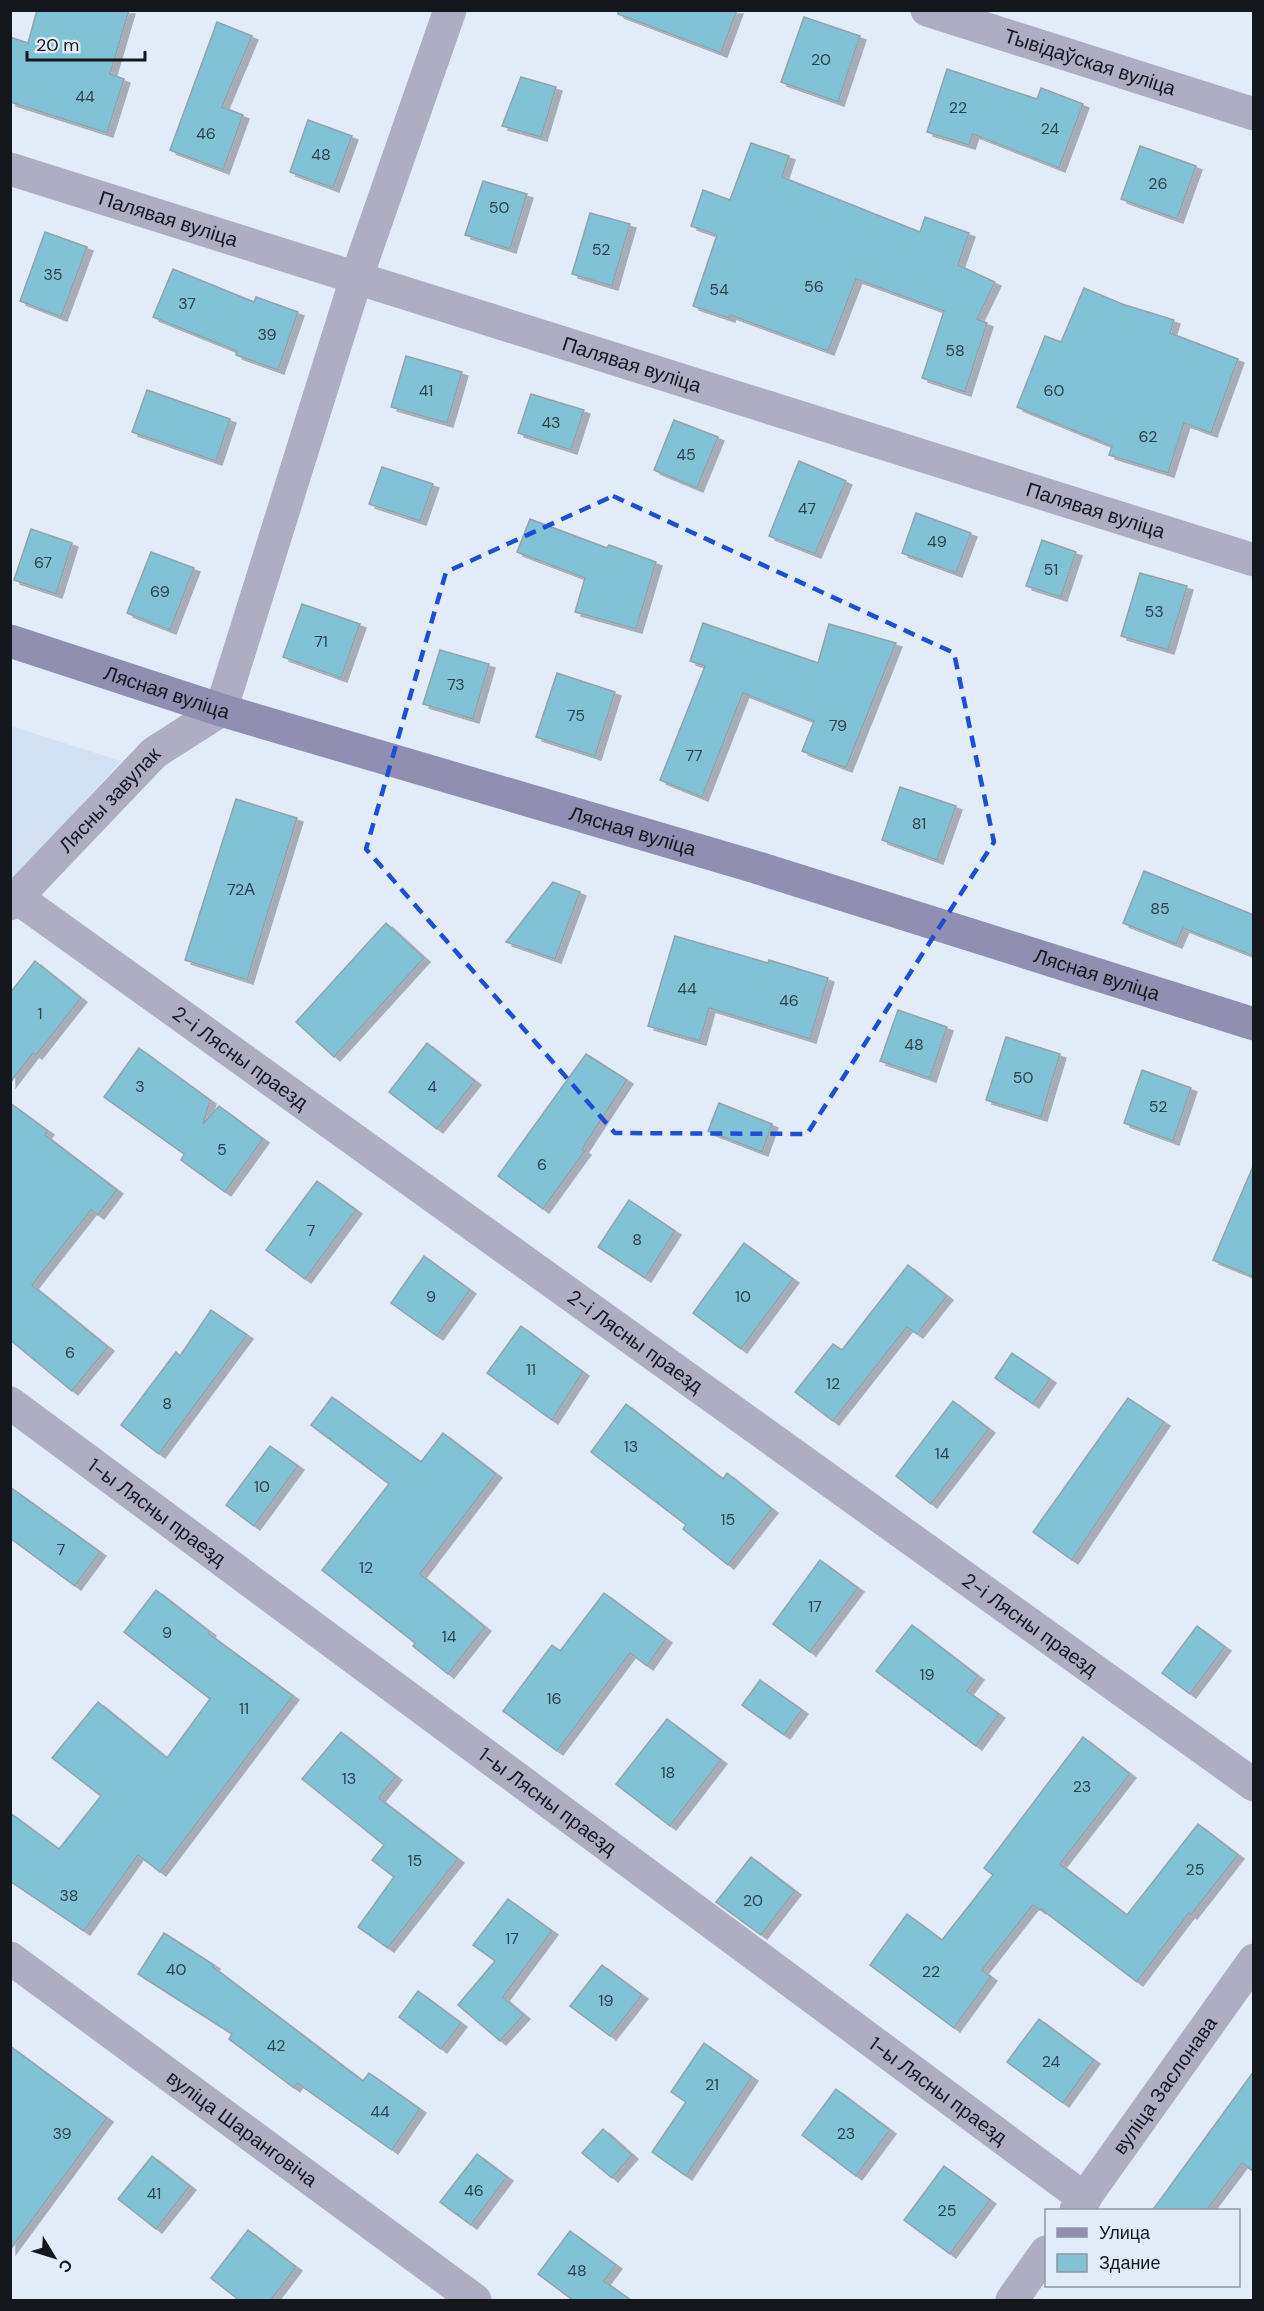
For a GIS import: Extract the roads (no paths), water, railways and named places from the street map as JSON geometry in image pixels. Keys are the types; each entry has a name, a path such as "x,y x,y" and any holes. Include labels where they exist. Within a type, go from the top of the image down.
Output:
{"main road":[{"name":"Лясная вуліца","path":"10,641 221,710 752,866 1254,1024"}],"street":[{"path":"221,710 356,279 450,10"},
{"name":"Тывідаўская вуліца","path":"927,10 1254,114"},
{"name":"Палявая вуліца","path":"10,169 1254,560"},
{"name":"Лясны завулак","path":"13,900 154,753 221,710"},
{"name":"2-і Лясны праезд","path":"13,900 1254,1785"},
{"name":"1-ы Лясны праезд","path":"10,1403 1080,2205"},
{"name":"вуліца Шаранговіча","path":"10,1958 475,2301"},
{"name":"вуліца Заслонава","path":"1080,2205 1254,1960"},
{"path":"1012,2301 1045,2255"}]}
